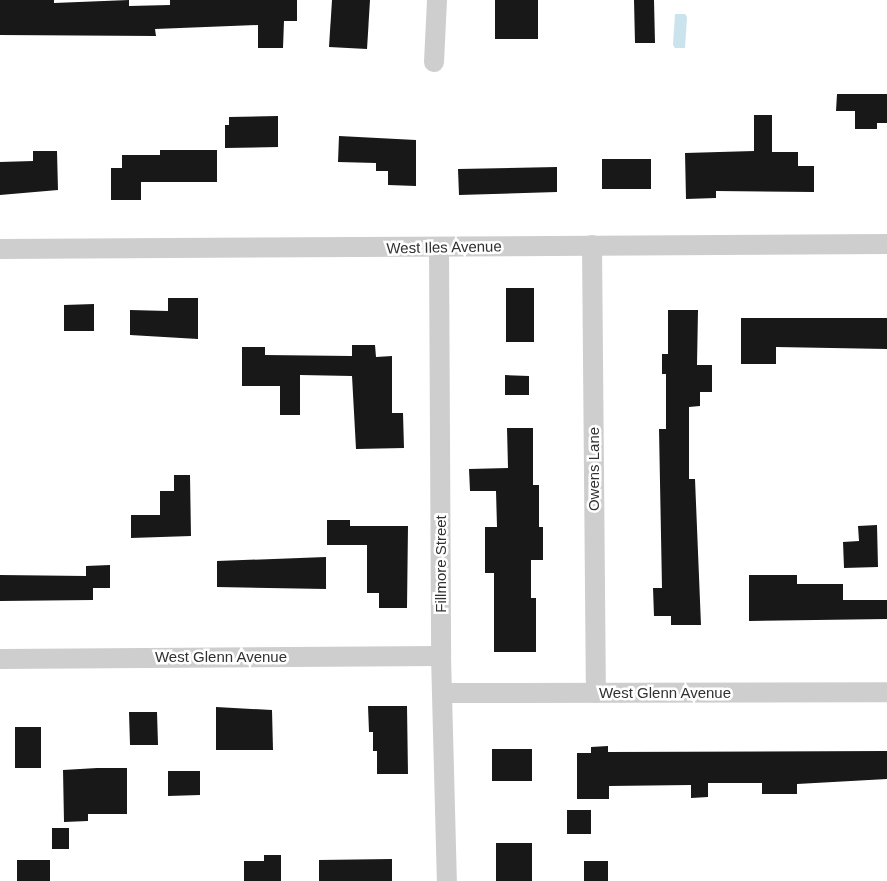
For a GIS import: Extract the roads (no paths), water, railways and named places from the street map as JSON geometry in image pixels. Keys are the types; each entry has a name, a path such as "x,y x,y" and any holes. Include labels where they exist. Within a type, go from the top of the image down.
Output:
{"street":[{"path":"434,62 437,0"},
{"name":"West Iles Avenue","path":"0,249 887,244"},
{"name":"Owens Lane","path":"592,245 596,693"},
{"name":"Fillmore Street","path":"438,247 442,693 447,881"},
{"name":"West Glenn Avenue","path":"0,659 442,656"},
{"name":"West Glenn Avenue","path":"442,693 887,692"}],"water":[{"path":"675,14 685,14 687,17 685,48 675,48 673,45"}]}
